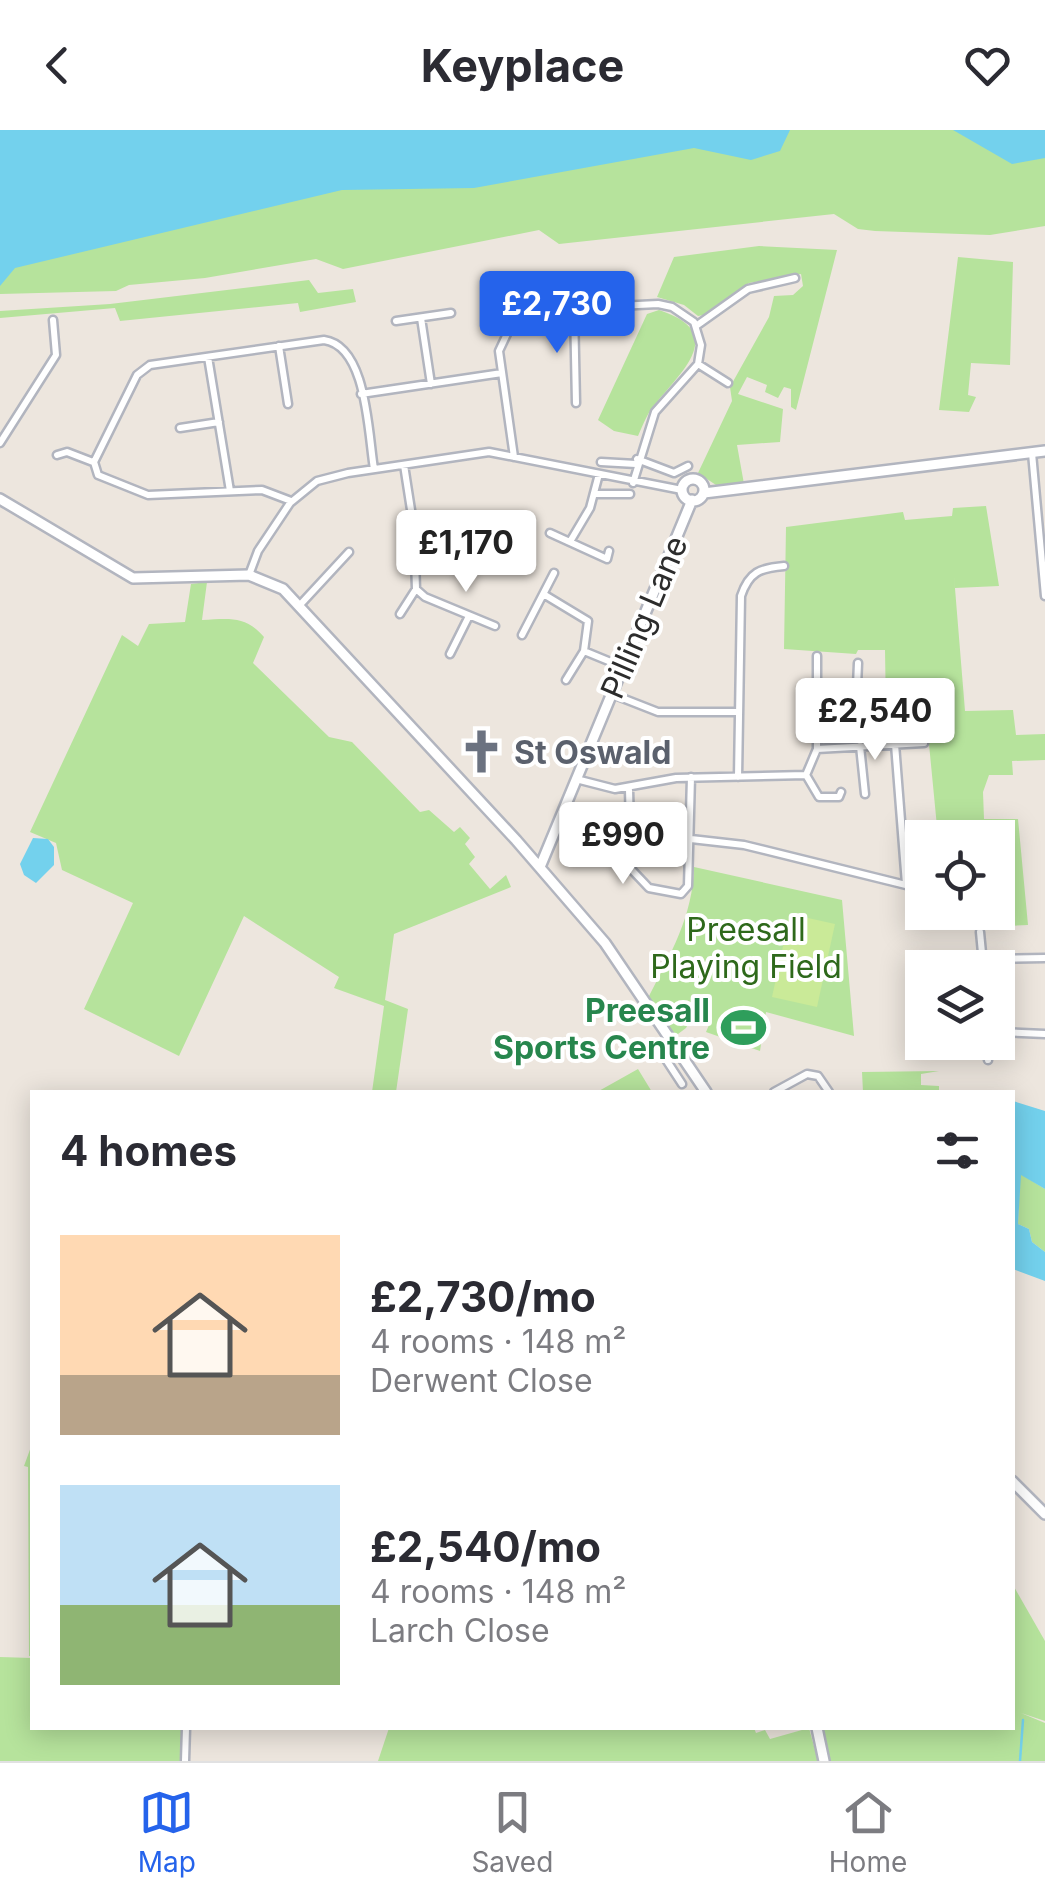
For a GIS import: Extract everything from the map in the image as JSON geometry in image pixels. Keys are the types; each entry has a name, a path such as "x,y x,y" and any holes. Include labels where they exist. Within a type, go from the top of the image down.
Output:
{"main road":[{"path":"704,492 695,479 687,480 682,490 692,500 704,492 1045,451"},
{"path":"0,499 133,578 249,576 267,580 299,606 526,850 614,954 697,1088"},
{"name":"Pilling Lane","path":"538,865 692,500"},
{"path":"526,850 546,844"},
{"path":"1015,1488 1045,1514"},
{"path":"817,1730 824,1761"}],"street":[{"path":"696,326 748,289 790,282"},
{"path":"514,456 499,351 514,321 538,310 658,304 686,314 696,326 701,345 698,364 655,412 632,483"},
{"path":"574,308 576,403"},
{"path":"396,321 451,313"},
{"path":"422,318 431,384"},
{"path":"0,442 3,430 56,356 53,320"},
{"path":"292,501 262,490 148,495 98,474 94,462 142,370 161,362 324,340 344,346 355,362 374,469"},
{"path":"279,346 288,404"},
{"path":"208,357 230,490"},
{"path":"698,364 723,384"},
{"path":"361,394 502,373"},
{"path":"180,428 219,422"},
{"path":"55,456 68,452 94,462"},
{"path":"249,576 258,551 292,501 317,481 374,469 489,452 682,490"},
{"path":"1032,453 1042,528 1045,596"},
{"path":"601,462 636,461 674,474 685,466"},
{"path":"400,614 416,589 414,529 404,464"},
{"path":"571,540 596,494 599,474"},
{"path":"596,494 630,494"},
{"path":"414,529 468,524 502,533 495,550"},
{"path":"550,533 608,558"},
{"path":"299,606 350,552"},
{"path":"738,777 742,596 748,578 763,568 784,566"},
{"path":"522,635 554,573"},
{"path":"416,589 495,626"},
{"path":"544,595 587,617 584,651 566,680"},
{"path":"450,654 469,616"},
{"path":"584,651 622,666"},
{"path":"806,775 816,748 817,656"},
{"path":"857,686 858,663"},
{"path":"805,665 816,668"},
{"path":"816,684 867,686"},
{"path":"611,693 658,712 739,712"},
{"path":"816,748 924,743"},
{"path":"895,744 905,871"},
{"path":"860,746 865,794"},
{"path":"848,773 862,771"},
{"path":"574,779 629,789 691,777 806,775"},
{"path":"806,775 819,797 839,797 841,792"},
{"path":"629,789 631,869 655,890 676,894 688,886 691,777"},
{"path":"690,839 744,845 905,884"},
{"path":"980,932 982,953 988,959 1045,958"},
{"path":"1015,1033 1045,1034"},
{"path":"674,1048 664,1056 682,1084"},
{"path":"778,1090 807,1074 818,1076 828,1090"},
{"path":"185,1761 186,1730"}],"green space":[{"path":"0,130 1045,130 1045,226 990,235 875,231 858,229 834,214 559,244 539,230 343,269 316,259 205,278 129,285 116,291 0,294"},
{"path":"759,246 837,250 796,410 791,407 791,389 784,387 778,398 765,392 767,385 747,377 738,394 783,409 780,442 737,445 744,484 716,485 698,473 732,401 730,387 769,317 774,296 793,295 803,286 801,274 749,283 709,314 698,316 684,305 657,297 674,257"},
{"path":"958,257 1013,262 1010,365 971,363 968,395 976,397 969,412 939,410"},
{"path":"309,280 318,293 353,289 356,302 300,312 298,303 120,321 115,308 0,318 0,311 110,304"},
{"path":"659,310 691,329 694,352 651,410 638,436 614,431 598,420 647,314"},
{"path":"986,506 999,586 955,588 953,564 965,711 1013,710 1016,735 1045,734 1045,760 1012,761 1013,775 989,775 983,792 984,819 1018,819 1028,925 1015,926 1015,820 936,820 926,713 950,711 886,712 885,650 858,650 856,654 784,649 786,527 903,512 905,520 952,516 953,508"},
{"path":"207,582 202,620 236,620 257,630 264,637 253,663 329,737 352,742 420,812 429,810 454,832 460,827 470,838 465,844 475,857 469,864 490,889 506,875 511,887 394,934 385,1000 408,1009 396,1090 372,1090 384,1006 334,988 339,977 244,916 179,1056 84,1009 133,903 62,870 56,843 30,832 122,635 138,646 149,624 185,622 191,584"},
{"name":"Preesall Playing Field","path":"694,867 842,900 854,1036 766,1012 760,1051 706,1032 712,1018 695,1010 686,1028 674,1037 648,998 685,919"},
{"path":"790,914 835,924 817,1007 772,997"},
{"path":"638,1069 651,1090 601,1090"},
{"path":"939,1071 921,1074 921,1085 939,1086 939,1090 863,1090 862,1072"},
{"path":"1020,1150 1025,1162 1021,1174 1045,1189 1045,1252 1032,1242 1029,1229 1018,1224 1020,1174 1016,1160"},
{"path":"30,1450 30,1656 28,1467 24,1466"},
{"path":"1015,1588 1045,1641 1045,1721 1021,1713 1045,1723 1045,1761 826,1761 821,1730 1015,1730"},
{"path":"0,1657 30,1658 30,1730 183,1730 182,1761 0,1761"},
{"path":"388,1730 765,1730 770,1739 810,1730 818,1761 378,1761"}],"water":[{"path":"0,130 790,130 780,151 751,160 694,148 474,188 342,190 15,268 0,286"},
{"path":"953,130 1045,130 1045,158 1012,164"},
{"path":"33,838 48,839 54,847 54,865 36,883 24,875 20,864"},
{"path":"1015,1102 1045,1111 1045,1189 1021,1175 1018,1224 1029,1229 1032,1242 1045,1252 1045,1281 1015,1270"}],"waterway":[{"path":"1020,1761 1023,1720"}],"place":[{"name":"St Oswald","path":"481,752"},
{"name":"Preesall Sports Centre","path":"743,1028"}]}
